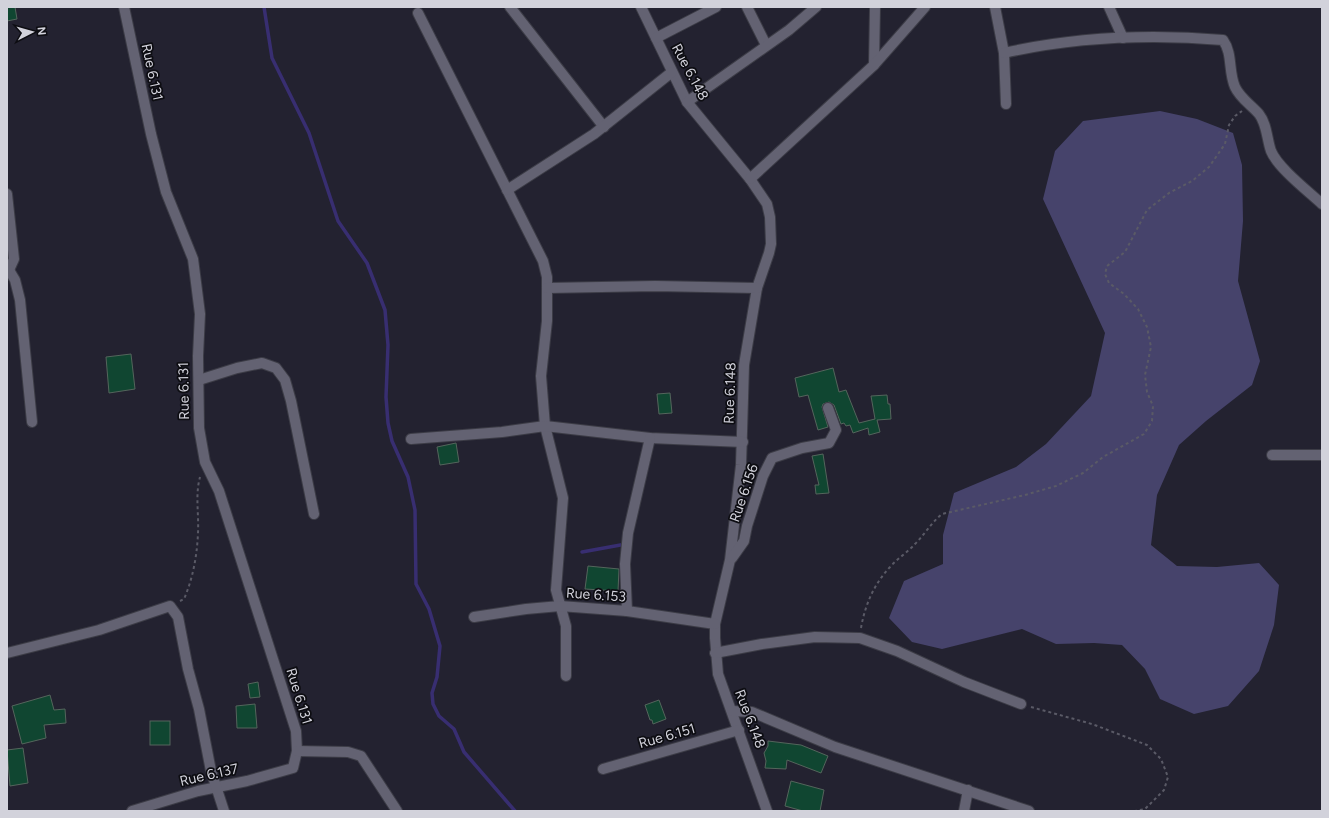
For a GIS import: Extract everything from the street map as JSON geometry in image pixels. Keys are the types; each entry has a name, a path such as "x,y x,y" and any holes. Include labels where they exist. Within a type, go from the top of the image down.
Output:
{"street":[{"name":"Rue 6.131","path":"124,7 151,134 166,192 193,259 200,314 198,356 199,428 205,462 219,491 296,731 297,751 293,768"},
{"path":"510,7 604,127"},
{"name":"Rue 6.148","path":"641,7 687,102 750,179 767,204 770,217 771,244 757,288 744,365 743,442 730,560 715,624 718,674 767,811"},
{"path":"656,38 716,7"},
{"path":"747,7 766,45"},
{"path":"687,102 789,30 816,7"},
{"path":"874,65 875,7"},
{"path":"750,179 874,65 925,7"},
{"path":"995,7 1004,53 1006,104"},
{"path":"1109,7 1123,38"},
{"path":"418,13 543,261 547,277 547,321 541,376 545,426 563,498 556,590 566,626 566,676"},
{"path":"1004,53 1042,45 1123,38 1178,36 1223,40 1229,48 1234,87 1259,115 1268,137 1271,152 1286,170 1322,204"},
{"path":"507,190 550,164 604,127 672,72"},
{"path":"7,194 14,259 8,270 15,280 20,300 32,422"},
{"path":"547,288 655,286 757,288"},
{"path":"199,380 237,368 262,363 276,368 285,380 291,401 314,514"},
{"name":"Rue 6.156","path":"730,560 744,541 747,526 763,476 772,458 802,448 830,443 836,430 828,408"},
{"path":"411,439 508,432 545,426 650,438 743,442"},
{"path":"627,611 625,564 628,534 650,438"},
{"path":"1272,455 1322,455"},
{"path":"7,653 98,630 170,606 178,617 216,787 224,811"},
{"name":"Rue 6.153","path":"474,617 526,609 560,606 627,611 715,624"},
{"path":"716,653 762,644 816,637 860,638 897,651 964,682 1020,704"},
{"path":"732,711 752,712 835,747 1029,811"},
{"name":"Rue 6.151","path":"603,769 739,730"},
{"path":"297,751 348,752 361,756 397,811"},
{"name":"Rue 6.137","path":"132,811 216,787 293,768"},
{"path":"964,811 968,790"}],"path":[{"path":"860,638 866,602 876,585 890,567 915,544 932,522 942,514 1025,495 1056,486 1083,473 1103,457 1144,434 1152,421 1152,406 1147,392 1145,375 1151,348 1147,327 1138,309 1124,294 1109,283 1105,274 1107,266 1125,252 1147,210 1169,193 1192,181 1209,167 1224,144 1235,116 1249,105"},
{"path":"170,606 184,599 192,578 198,533 198,486 205,462"},
{"path":"1020,704 1092,724 1147,745 1161,759 1168,777 1164,790 1145,809 1135,811"}],"shaded area":[{"path":"1160,111 1197,119 1233,133 1242,165 1243,221 1238,281 1260,361 1252,385 1206,421 1179,445 1157,495 1151,545 1177,566 1217,567 1259,563 1279,585 1274,625 1259,671 1228,706 1194,714 1160,699 1145,669 1122,645 1094,643 1056,644 1022,629 942,649 912,642 889,618 904,581 943,564 943,535 954,493 1016,467 1046,444 1091,396 1105,333 1043,199 1055,151 1083,121"}],"building":[{"path":"7,7 15,7 17,19 7,21"},
{"path":"131,354 135,389 109,393 106,357"},
{"path":"833,368 839,392 846,390 859,423 875,419 871,396 887,395 888,404 890,404 891,419 877,420 880,432 869,435 868,428 853,433 850,425 846,426 844,423 841,424 834,405 829,402 823,404 822,407 828,427 818,430 808,395 799,397 795,378"},
{"path":"670,393 672,413 659,414 657,394"},
{"path":"456,443 459,462 440,465 437,447"},
{"path":"823,454 829,493 816,494 815,485 819,485 812,456"},
{"path":"588,566 619,569 618,591 585,589"},
{"path":"258,682 260,697 250,698 248,684"},
{"path":"50,695 54,710 65,709 66,723 44,725 46,738 22,744 12,706"},
{"path":"659,700 666,719 653,724 652,720 650,720 645,705"},
{"path":"255,704 257,728 237,728 236,706"},
{"path":"150,721 170,721 170,745 150,745"},
{"path":"768,741 801,745 828,756 821,773 787,760 786,769 765,768 766,761 764,753 768,746"},
{"path":"23,748 28,783 10,786 7,750"},
{"path":"791,781 824,790 820,811 803,811 785,806"}],"waterway":[{"path":"264,7 272,58 309,133 338,221 367,263 385,310 388,345 386,397 388,423 392,441 408,477 415,510 416,584 429,609 440,646 437,677 432,693 433,704 439,716 454,729 464,752 515,811"},
{"path":"582,552 626,544"}]}
